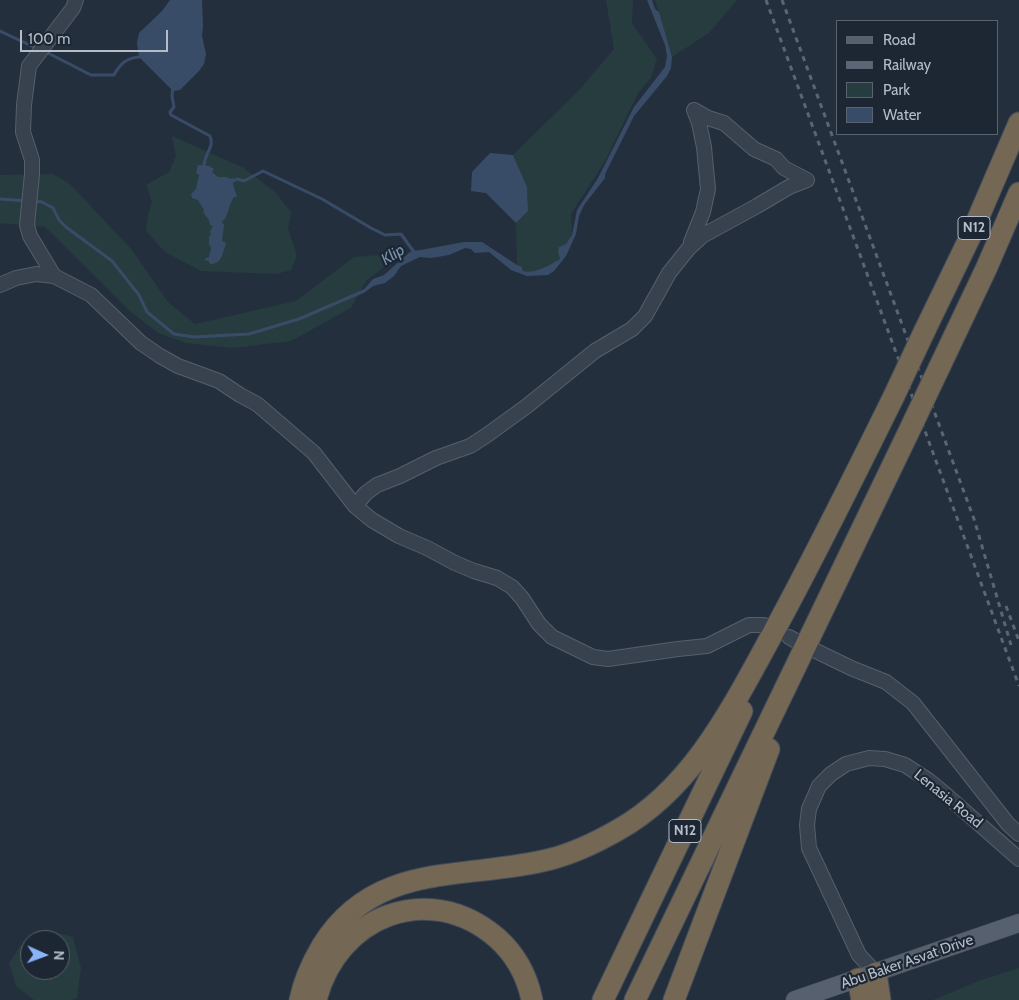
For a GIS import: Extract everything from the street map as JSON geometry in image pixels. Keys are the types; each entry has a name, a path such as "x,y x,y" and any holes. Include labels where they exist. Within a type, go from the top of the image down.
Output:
{"highway":[{"name":"N12","path":"603,1000 792,608 814,556 893,398 970,237 1019,123"},
{"name":"N12","path":"635,1000 912,425 986,269 1019,193"},
{"path":"300,1000 308,972 329,935 354,908 372,896 398,885 428,877 511,866 552,858 592,843 619,830 655,804 680,780 734,703 814,556"},
{"path":"674,1000 766,757 838,580"},
{"path":"316,1000 328,968 345,943 368,925 381,918 400,912 425,909 444,911 460,916 488,930 507,949 521,968 529,986 532,1000"},
{"path":"862,1000 867,976"},
{"path":"867,976 880,1000"}],"main road":[{"name":"Abu Baker Asvat Drive","path":"795,1000 1019,923"}],"street":[{"path":"54,276 30,236 27,225 32,160 23,132 24,105 28,66 73,8 76,0"},
{"path":"355,506 377,484 400,476 436,458 470,446 487,435 527,406 595,351 632,329 645,316 669,273 689,248 702,236 789,187 807,180 784,168 776,159 754,149 724,123 708,118 694,110 704,147 708,189 698,226 689,248"},
{"path":"0,285 16,278 36,274 54,276 91,295 141,343 160,356 178,366 219,381 258,404 314,453 355,506 372,520 399,536 474,571 497,578 512,587 522,598 539,624 552,637 593,657 608,659 707,646 749,626 764,625"},
{"path":"816,651 886,682 913,703 1008,824 1019,834"},
{"name":"Lenasia Road","path":"867,976 812,854 807,834 808,817 815,793 826,779 838,769 846,764 869,758 885,759 905,765 945,794 1019,859"}],"green space":[{"path":"606,0 633,0 632,23 657,59 651,78 638,93 605,161 571,214 572,235 558,252 560,259 538,270 524,271 522,267 517,265 516,223 528,211 527,188 513,155 580,89 614,49"},
{"path":"655,0 737,0 709,33 672,57"},
{"path":"172,136 244,168 276,193 291,212 288,229 297,256 291,270 277,274 201,271 165,252 146,231 152,202 146,185 169,172 176,156"},
{"path":"53,174 70,184 132,250 168,302 195,324 296,301 354,257 380,255 393,260 367,280 351,308 291,341 233,348 186,343 158,333 131,312 45,227 0,223 0,175"},
{"path":"70,936 73,937 81,968 77,998 71,1000 34,1000 16,986 9,963 20,946 20,980 70,980"},
{"path":"1019,968 1019,1000 933,1000 981,980"}],"water":[{"path":"170,0 202,0 202,36 206,54 204,64 199,71 180,90 173,91 139,57 137,43 139,33 162,11"},
{"path":"647,0 652,0 655,9 659,12 672,57 671,68 667,76 634,116 605,174 605,178 584,205 579,216 576,234 566,256 554,271 548,275 527,276 511,270 489,252 475,253 471,249 465,248 449,255 431,258 420,257 401,266 394,276 385,283 365,288 373,279 384,275 410,252 464,242 482,242 522,267 523,271 528,272 538,270 560,259 559,247 566,244 572,235 577,210 598,178 634,107 665,67 667,56 665,45"},
{"path":"490,153 513,155 527,187 528,211 516,223 486,193 471,191 472,172"},
{"path":"198,165 209,166 214,169 212,172 218,177 234,178 233,184 237,197 234,197 232,200 226,217 222,222 224,225 222,241 226,244 221,258 214,264 210,264 208,260 205,261 209,257 211,248 209,236 213,226 210,225 198,200 192,198 191,194 196,189 199,175 196,173"}],"waterway":[{"path":"0,31 38,49"},
{"path":"44,51 91,75 114,75 124,62 139,57 142,54"},
{"path":"173,86 174,107 170,112 171,115 210,136 211,144 204,167"},
{"path":"231,182 237,179 244,181 263,171 322,199 385,235 401,234 414,252 417,252"},
{"name":"Klip","path":"0,199 27,201"},
{"name":"Klip","path":"33,201 42,202 53,208 59,220 66,227 112,261 139,295 147,312 174,334 194,337 249,334 299,319 364,291 372,285"}],"railway":[{"path":"766,0 1019,686"},
{"path":"782,0 974,519 1011,645"},
{"path":"1006,606 1019,641"}]}
